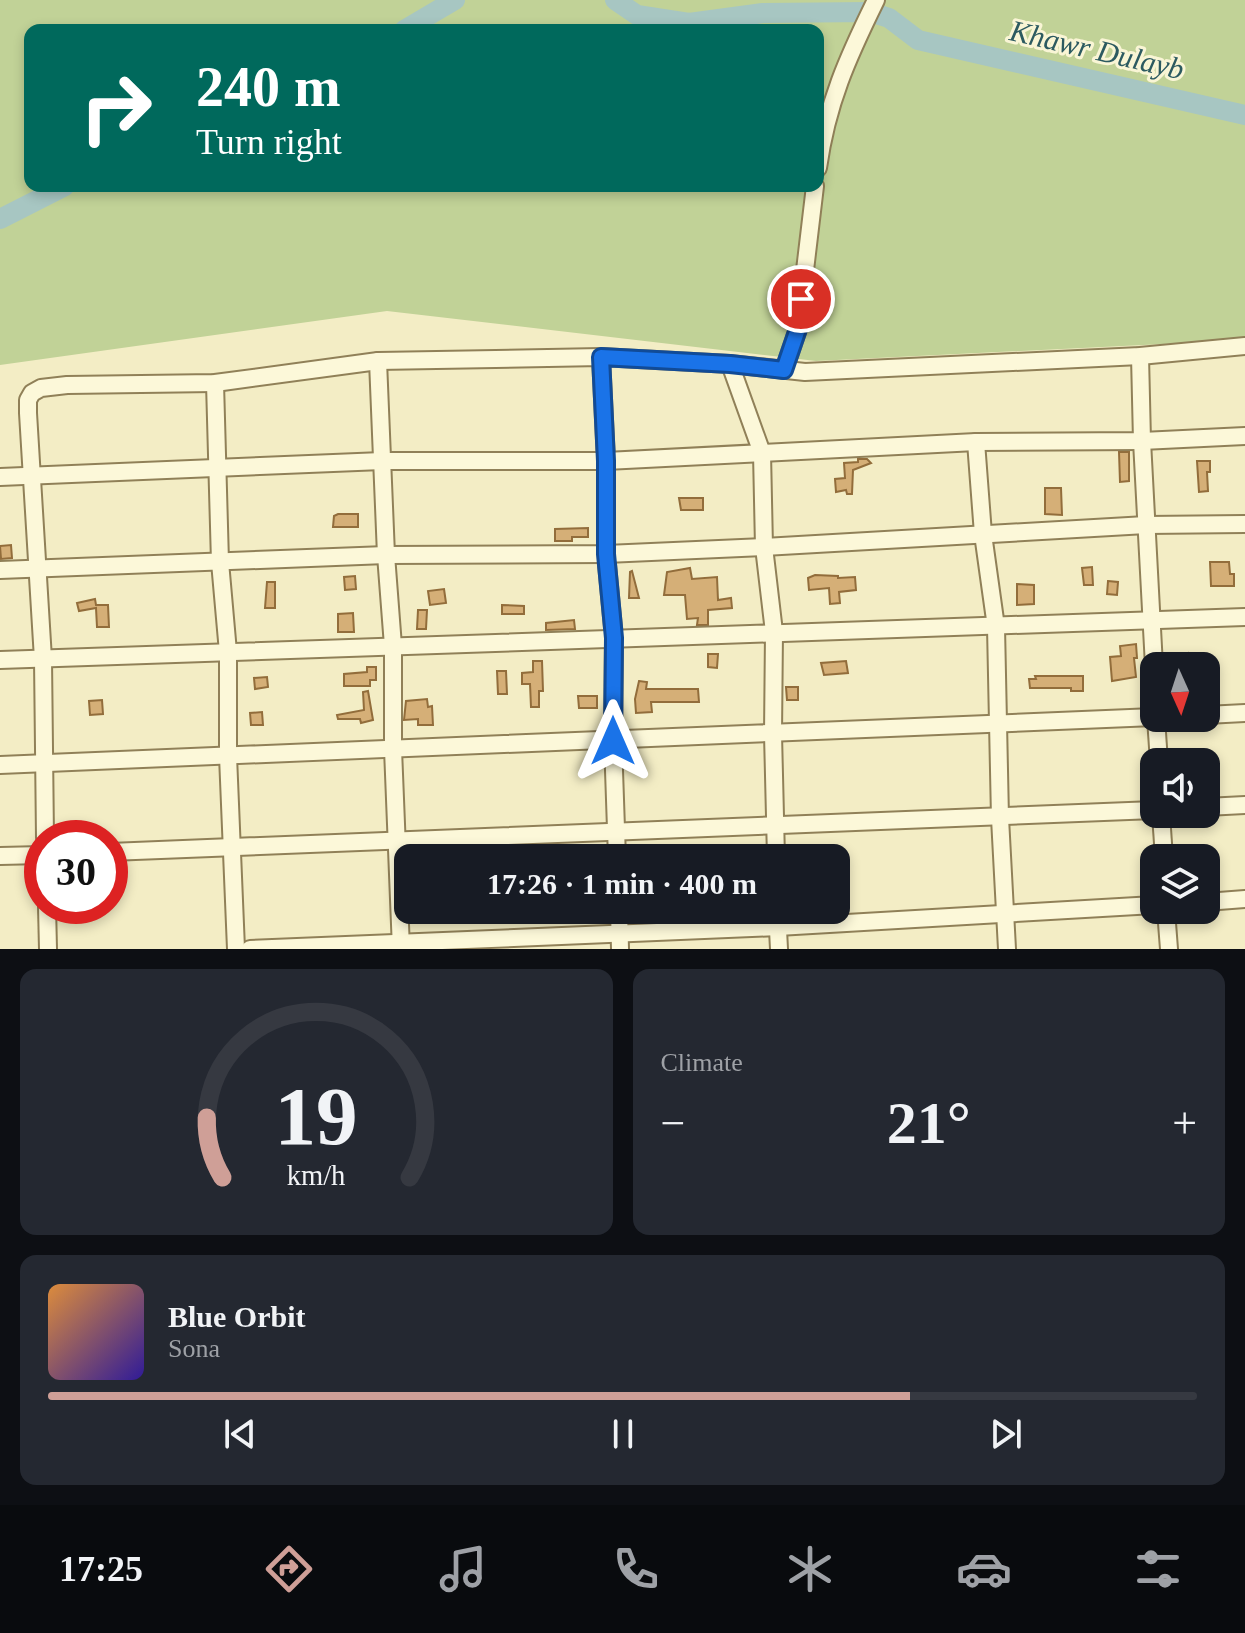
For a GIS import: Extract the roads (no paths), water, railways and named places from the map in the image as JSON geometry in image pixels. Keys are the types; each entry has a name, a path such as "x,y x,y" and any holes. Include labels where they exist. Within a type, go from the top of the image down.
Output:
{"street":[{"path":"824,142 838,81 876,0"},
{"path":"784,370 798,329 814,192"},
{"path":"44,820 43,659 28,413 28,400 32,393 41,388 215,383 378,361 601,357 730,364 805,372 1140,356 1245,346"},
{"path":"1140,356 1153,652"},
{"path":"601,357 606,554 614,638 616,844"},
{"path":"378,361 393,646 393,749 401,946"},
{"path":"730,364 762,453 764,547 774,632 776,844"},
{"path":"215,383 220,562 228,652 228,756 236,949"},
{"path":"0,477 382,461 606,461 976,442 1142,441 1245,436"},
{"path":"976,442 983,534 996,627 1000,818 1007,949"},
{"path":"0,570 386,555 606,554 1146,525 1245,524"},
{"path":"0,660 1245,617"},
{"path":"1220,714 1245,713"},
{"path":"0,765 1140,719"},
{"path":"1220,806 1245,805"},
{"path":"128,851 1140,811"},
{"path":"0,856 24,855"},
{"path":"1220,901 1245,899"},
{"path":"850,916 1140,906"},
{"path":"47,924 48,949"},
{"path":"250,949 620,941 737,924"},
{"path":"778,924 779,949"},
{"path":"1167,924 1169,949"}],"waterway":[{"name":"Khawr Dulayb","path":"414,24 455,0"},
{"name":"Khawr Dulayb","path":"615,0 637,15 689,23 763,13 870,12 889,18 918,40 1245,115"},
{"name":"Khawr Dulayb","path":"0,219 53,192"}]}
